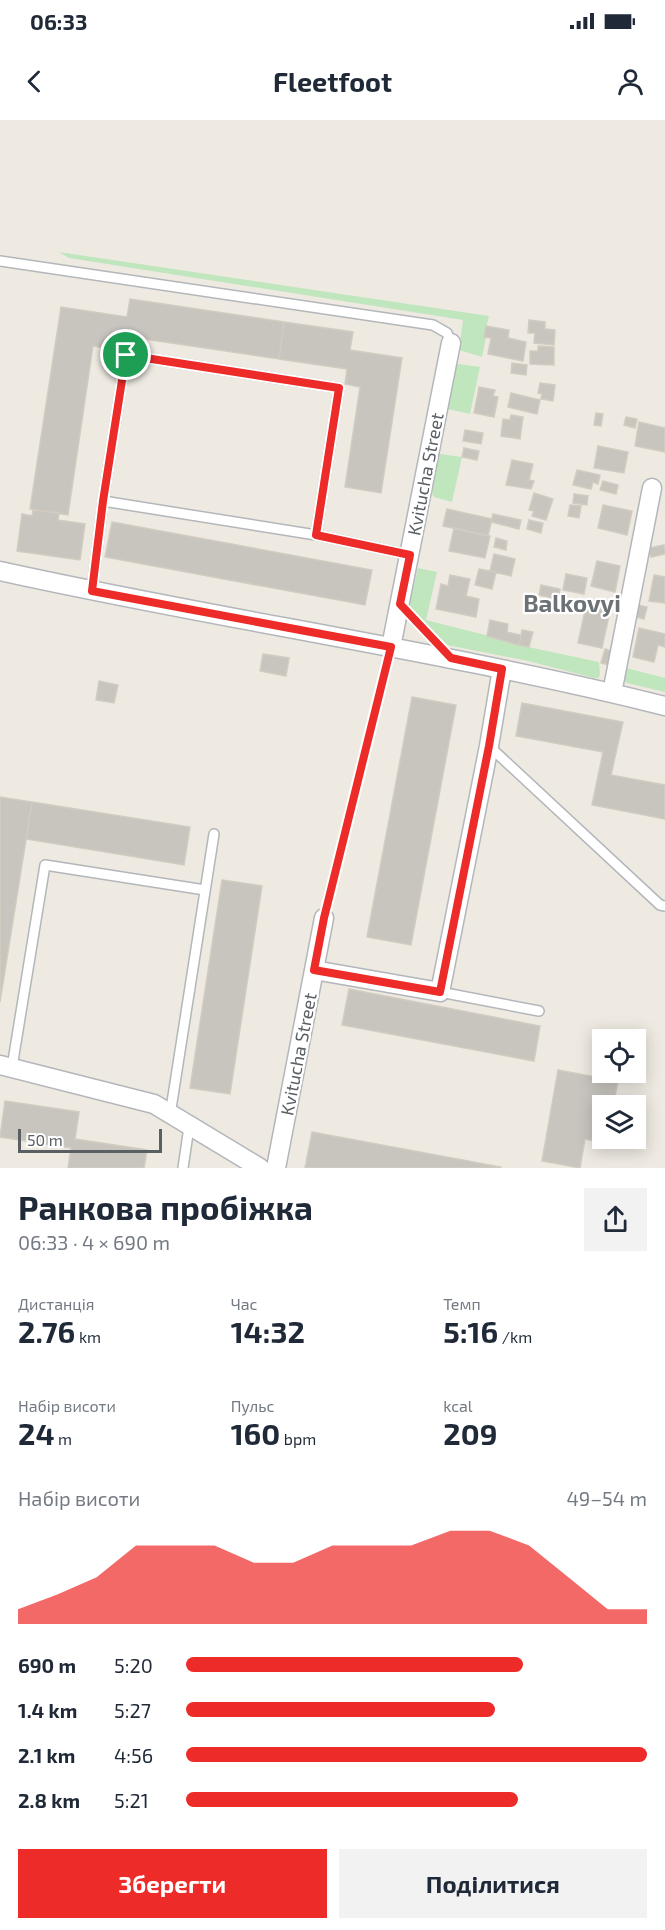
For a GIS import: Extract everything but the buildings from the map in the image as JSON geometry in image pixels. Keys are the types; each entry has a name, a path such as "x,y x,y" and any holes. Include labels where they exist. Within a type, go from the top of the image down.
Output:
{"street":[{"name":"Kvitucha Street","path":"391,647 451,343"},
{"path":"612,693 652,488"},
{"path":"0,571 92,591 451,658 665,706"},
{"path":"314,970 440,992 502,669"},
{"name":"Kvitucha Street","path":"276,1168 324,918"},
{"path":"6,1066 154,1104 260,1168"}],"lane":[{"path":"0,261 433,326 447,333 451,343"},
{"path":"92,591 103,501 126,355 339,388 316,535"},
{"path":"103,501 316,535 410,555"},
{"path":"489,746 660,905 665,906"},
{"path":"170,1114 214,834"},
{"path":"6,1066 45,866 205,890"},
{"path":"440,992 539,1011"},
{"path":"183,1168 189,1127"}],"path":[{"path":"400,604 451,658"},
{"path":"324,918 391,647"}],"green space":[{"path":"59,252 489,316 482,357 459,350 463,320 69,258"},
{"path":"455,365 480,367 470,414 448,409 447,405"},
{"path":"440,454 462,457 452,502 434,497 431,491"},
{"path":"418,568 437,572 426,620 505,640 505,642 599,662 600,675 594,678 528,661 447,645 409,606"},
{"path":"625,665 626,668 665,678 665,692 627,683 623,679"}],"district":[{"name":"Balkovyi","path":"572,602"}],"route":[{"path":"126,355 339,388 316,535 410,555 400,604 451,658 502,669 440,992 314,970 324,918 391,647 92,591 103,501 126,355"}]}
